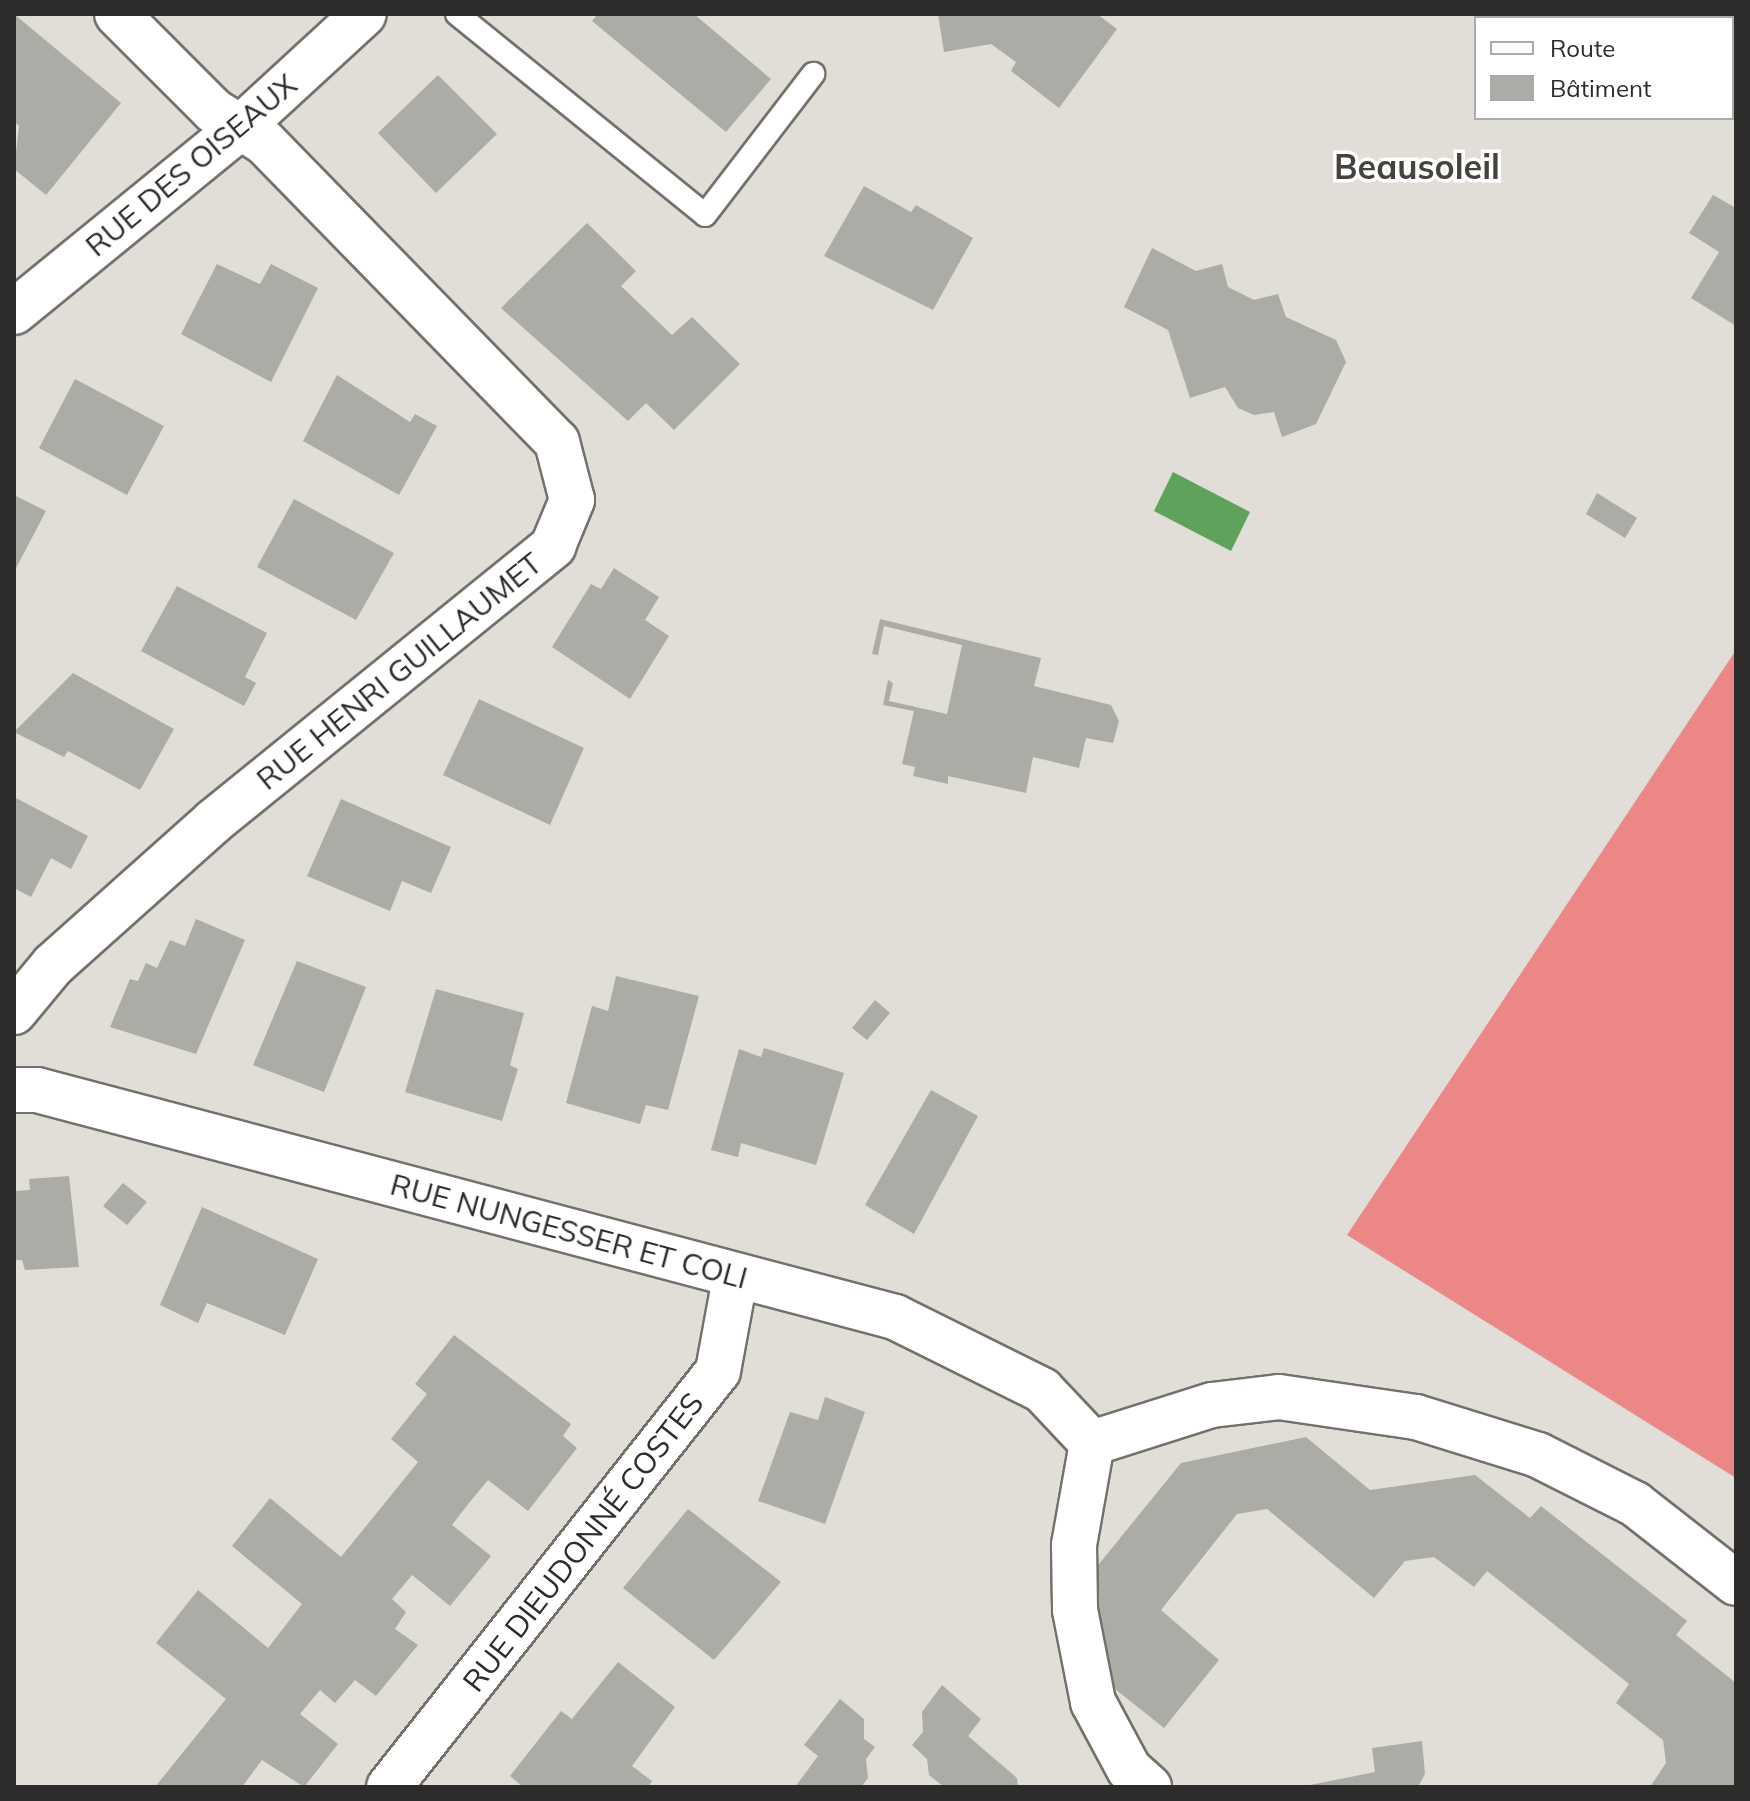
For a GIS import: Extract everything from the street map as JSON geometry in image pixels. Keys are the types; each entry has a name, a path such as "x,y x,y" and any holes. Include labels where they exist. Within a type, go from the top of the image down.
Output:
{"street":[{"name":"RUE HENRI GUILLAUMET","path":"14,1012 53,965 214,821 553,546 572,500 557,442 264,142 214,111 117,14"},
{"name":"RUE DES OISEAUX","path":"14,312 240,128 364,14"},
{"name":"RUE NUNGESSER ET COLI","path":"14,1090 37,1090 367,1175 735,1278 895,1317 1042,1390 1092,1443"},
{"name":"RUE DIEUDONNÉ COSTES","path":"389,1787 718,1371 735,1278"},
{"path":"1149,1787 1129,1769 1093,1702 1075,1610 1074,1545 1092,1443 1212,1405 1279,1397 1416,1417 1538,1455 1635,1504 1736,1583"}],"lane":[{"path":"457,14 705,215 813,74"}],"shaded area":[{"path":"1173,472 1250,512 1231,551 1154,511"},
{"path":"1736,650 1736,1478 1347,1235"}],"building":[{"path":"14,14 121,103 46,195 14,169 19,126 14,121"},
{"path":"598,14 694,14 771,79 726,132 592,21"},
{"path":"938,14 1097,14 1117,29 1059,108 1011,71 1016,62 991,44 944,52"},
{"path":"438,75 497,134 436,193 378,133"},
{"path":"864,186 911,212 916,205 973,238 933,310 824,256"},
{"path":"1713,195 1736,208 1736,326 1691,298 1719,252 1689,233"},
{"path":"587,223 636,271 621,286 672,335 692,317 740,364 674,430 646,403 628,421 501,308"},
{"path":"1152,248 1196,271 1222,264 1228,287 1254,300 1278,294 1286,317 1336,340 1346,362 1316,424 1282,437 1274,412 1254,415 1238,408 1225,387 1190,398 1168,330 1124,307"},
{"path":"217,264 260,284 271,264 318,288 271,382 181,334"},
{"path":"337,375 410,422 415,414 437,426 399,495 303,441"},
{"path":"75,379 164,426 127,495 39,448"},
{"path":"1597,493 1637,518 1625,538 1586,514"},
{"path":"14,495 46,511 14,572"},
{"path":"294,499 394,553 356,620 257,567"},
{"path":"614,568 659,597 645,620 669,636 630,699 552,647 591,584 601,589"},
{"path":"177,586 267,633 245,677 256,683 244,706 141,651"},
{"path":"880,619 1041,658 1034,686 1111,705 1119,721 1113,743 1086,738 1079,768 1033,757 1026,793 948,776 948,784 913,776 915,767 902,764 914,711 883,705 888,680 893,683 889,701 947,714 962,645 884,626 878,655 872,654"},
{"path":"73,673 174,729 140,790 68,751 64,757 14,732"},
{"path":"479,699 584,748 550,825 443,775"},
{"path":"14,797 88,836 71,869 51,858 31,897 14,888"},
{"path":"341,799 451,847 431,893 402,881 390,911 307,876"},
{"path":"196,919 245,940 196,1054 110,1027 130,979 138,981 146,963 157,968 170,940 185,946"},
{"path":"297,961 366,987 324,1092 253,1065"},
{"path":"616,976 699,996 668,1110 646,1105 640,1124 566,1103 592,1006 608,1011"},
{"path":"436,989 524,1013 510,1065 518,1069 502,1121 405,1092"},
{"path":"875,1000 890,1013 867,1040 852,1028"},
{"path":"764,1048 844,1073 816,1165 741,1143 738,1157 711,1150 739,1049 761,1057"},
{"path":"931,1090 978,1116 914,1234 865,1205"},
{"path":"69,1176 79,1267 25,1270 22,1260 14,1260 14,1191 30,1190 29,1179"},
{"path":"123,1183 147,1202 127,1225 103,1206"},
{"path":"202,1207 318,1259 285,1335 207,1303 198,1323 160,1305"},
{"path":"454,1335 571,1424 563,1436 577,1448 528,1511 488,1480 469,1503 452,1525 491,1556 450,1606 412,1575 392,1599 406,1612 395,1629 418,1645 376,1696 355,1680 335,1703 320,1690 300,1714 338,1744 304,1787 262,1760 242,1787 155,1787 226,1699 156,1643 198,1590 268,1648 302,1604 232,1546 270,1498 341,1557 418,1462 391,1439 427,1394 415,1384"},
{"path":"825,1397 865,1412 825,1524 758,1501 790,1412 818,1420"},
{"path":"1306,1437 1370,1490 1475,1475 1530,1518 1541,1506 1687,1621 1676,1635 1736,1683 1736,1787 1650,1787 1666,1763 1663,1740 1616,1703 1629,1684 1487,1571 1474,1587 1434,1557 1405,1561 1374,1598 1267,1509 1237,1514 1161,1610 1219,1660 1164,1728 1105,1681 1095,1569 1181,1463"},
{"path":"688,1509 781,1582 714,1660 623,1588"},
{"path":"618,1662 675,1707 632,1766 652,1781 648,1787 523,1787 510,1776 561,1711 572,1719"},
{"path":"942,1685 981,1719 968,1736 1017,1778 1018,1787 944,1787 929,1775 927,1759 912,1745 923,1732 922,1712"},
{"path":"840,1699 864,1719 864,1739 875,1747 866,1759 868,1778 861,1787 795,1787 818,1756 804,1745"},
{"path":"1422,1741 1425,1774 1418,1787 1300,1787 1375,1772 1372,1748"}],"district":[{"name":"Beausoleil","path":"1417,167"}]}
